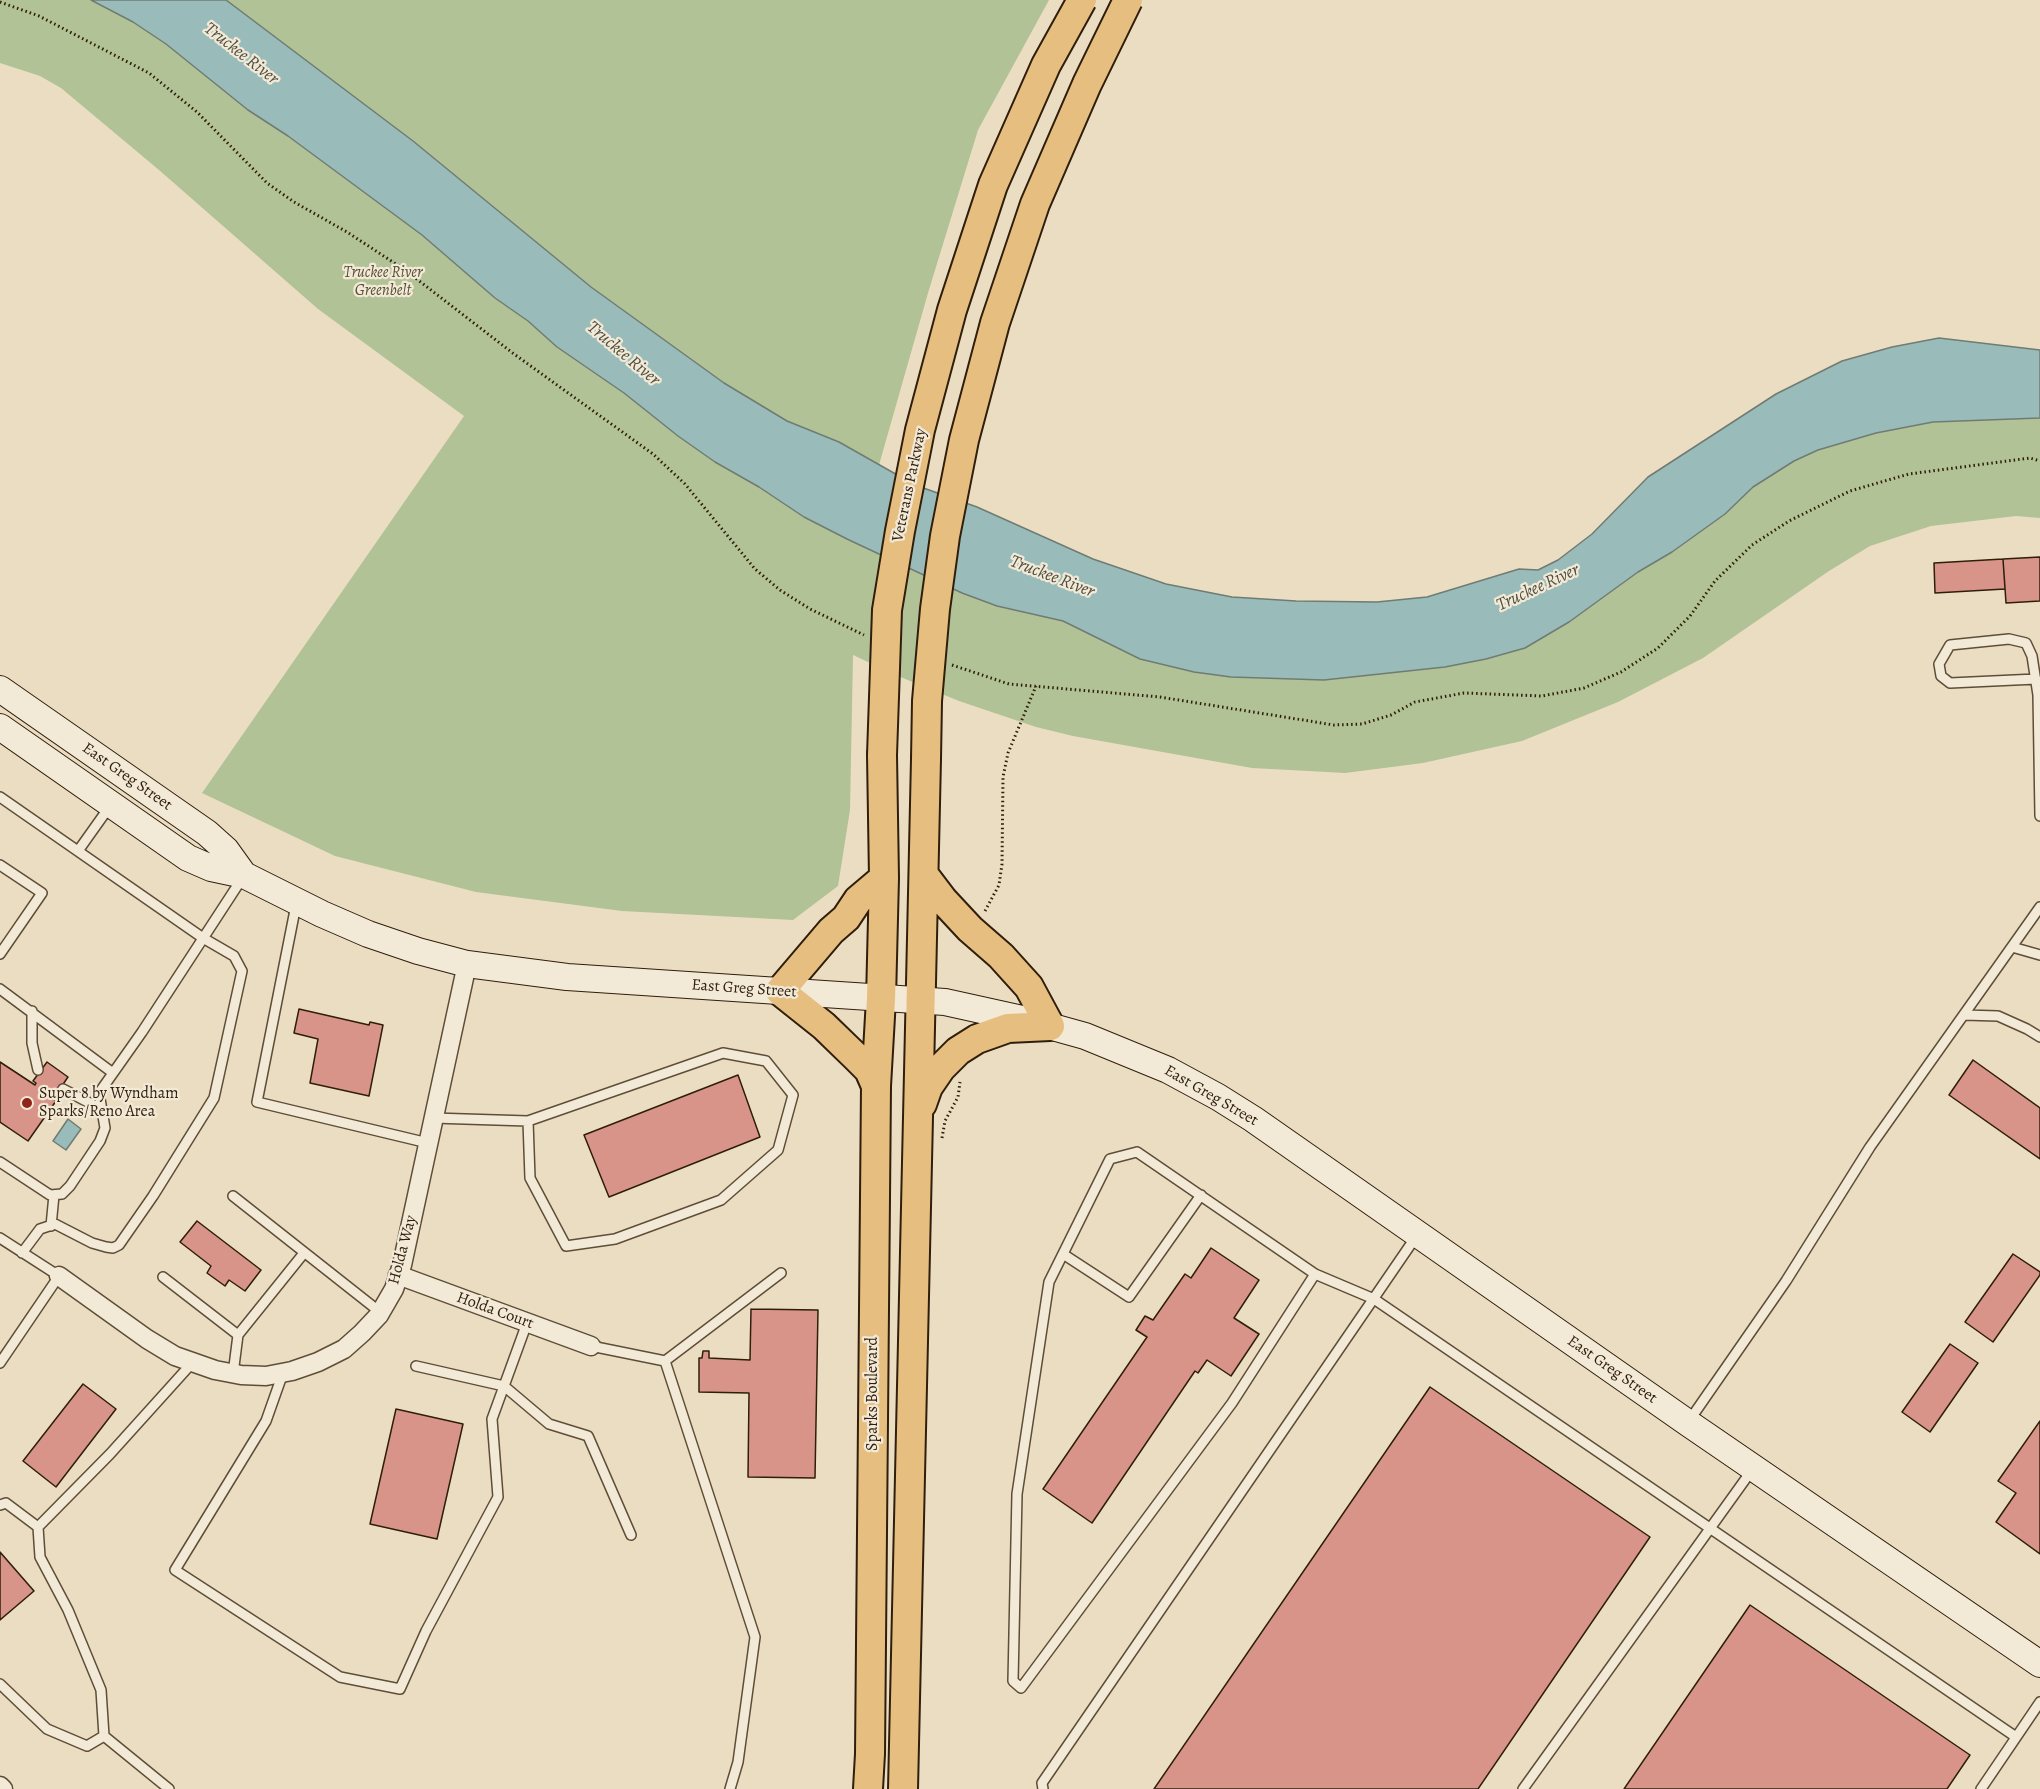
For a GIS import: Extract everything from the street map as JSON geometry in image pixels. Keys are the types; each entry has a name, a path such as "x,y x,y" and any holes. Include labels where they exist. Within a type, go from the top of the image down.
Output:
{"main road":[{"name":"Veterans Parkway","path":"881,999 884,878 882,755 887,610 920,430 952,310 993,185 1046,65 1082,0"},
{"path":"903,1789 927,700 935,609 945,536 964,440 995,323 1035,204 1087,84 1128,0"},
{"name":"East Greg Street","path":"0,689 207,832 226,850 244,875"},
{"name":"East Greg Street","path":"0,727 188,858 212,868 244,875 368,934 418,951 467,964 567,977 881,999 921,999 964,1006 1050,1026 1124,1050 1168,1070 1226,1102 2040,1664"},
{"path":"918,1114 928,1087 941,1068 958,1051 977,1039 1008,1028 1050,1026 1029,987 1001,956 970,929 924,875"},
{"path":"876,1086 868,1070 824,1026 780,991 831,931 846,918 858,900 884,878"},
{"name":"Sparks Boulevard","path":"868,1789 876,1086 881,999"}],"street":[{"name":"Holda Way","path":"59,1276 147,1339 175,1356 215,1370 233,1374 266,1376 318,1362 344,1349 362,1334 380,1312 394,1289 467,964"},
{"name":"Holda Court","path":"398,1275 591,1346"}],"lane":[{"path":"2036,679 1950,683 1941,676 1939,664 1950,645 2009,639 2026,643 2032,656 2036,679 2038,695 2040,816"},
{"path":"0,797 203,938 234,956 242,971 214,1098 153,1196 119,1245 113,1248 92,1243 55,1224 40,1229 22,1253"},
{"path":"78,851 111,804"},
{"path":"0,865 42,893 0,954"},
{"path":"0,1162 50,1195 62,1194 70,1186 100,1141 105,1128 99,1093 142,1032 244,875"},
{"path":"297,902 257,1102 428,1143"},
{"path":"1688,1423 1786,1281 1870,1147 2040,907"},
{"path":"2012,946 2040,954"},
{"path":"0,989 113,1073"},
{"path":"32,1011 32,1043 38,1070"},
{"path":"1964,1014 1998,1016 2040,1037"},
{"path":"433,1118 528,1121 723,1053 766,1061 793,1095 778,1150 721,1200 615,1239 566,1246 530,1178 528,1121"},
{"path":"63,1089 103,1110"},
{"path":"1315,1274 1232,1403 1021,1688 1013,1681 1017,1494 1049,1282 1110,1159 1137,1152 1315,1274 1374,1299 2016,1737"},
{"path":"51,1226 54,1195"},
{"path":"1063,1254 1129,1297 1201,1195"},
{"path":"233,1196 380,1312"},
{"path":"0,1238 59,1276 0,1363"},
{"path":"1042,1789 1042,1784 1413,1241"},
{"path":"233,1374 238,1335 304,1252"},
{"path":"591,1346 665,1361 781,1273"},
{"path":"163,1277 238,1335"},
{"path":"284,1373 266,1421 175,1570 340,1677 400,1689 426,1631 498,1497 492,1419 527,1323"},
{"path":"665,1361 755,1636 738,1762 730,1789"},
{"path":"169,1789 104,1736 101,1690 68,1610 40,1557 38,1527 110,1454 192,1362"},
{"path":"416,1366 504,1386 549,1424 588,1436 631,1535"},
{"path":"1523,1789 1754,1468"},
{"path":"0,1505 6,1503 38,1527"},
{"path":"0,1684 47,1729 87,1746 104,1736"},
{"path":"1981,1789 2040,1702"}],"path":[{"path":"0,2 39,16 149,73 197,112 267,183 405,270 514,354 653,454 685,483 754,569 780,590 810,609 868,637"},
{"path":"946,662 1009,684 1160,697 1334,725 1362,724 1391,715 1415,702 1464,693 1542,696 1584,688 1621,672 1658,648 1690,616 1715,581 1752,545 1789,521 1850,491 1909,474 2030,458 2040,461"},
{"path":"983,914 999,885 1002,864 1003,777 1008,753 1036,686"},
{"path":"941,1145 945,1121 958,1097 961,1085 958,1077"}],"green space":[{"name":"Truckee River Greenbelt","path":"0,0 91,0 133,22 166,44 248,110 288,136 422,235 495,298 528,321 557,347 624,393 715,462 759,487 804,517 962,593 997,606 1063,621 1093,634 1108,644 1194,672 1231,677 1324,680 1445,667 1525,648 1569,622 1638,572 1672,552 1725,514 1753,487 1794,461 1818,450 1876,433 1933,422 2040,418 2040,518 2016,516 1931,526 1870,546 1829,571 1703,658 1618,702 1522,741 1423,763 1345,773 1252,768 1073,736 1036,727 959,701 853,655 850,810 838,886 793,920 622,911 476,892 335,856 202,793 464,416 318,309 61,88 40,76 0,63"},
{"path":"226,0 1049,0 978,130 879,465 839,442 787,421 724,383 672,346 591,287 413,141"}],"water":[{"name":"Truckee River","path":"91,0 226,0 413,141 591,287 724,383 787,421 839,442 915,485 977,507 1093,559 1166,584 1232,597 1377,602 1427,597 1519,569 1538,570 1558,560 1592,534 1648,477 1776,394 1842,361 1892,347 1939,338 2040,350 2040,418 1933,422 1876,433 1818,450 1794,461 1753,487 1725,514 1672,552 1638,572 1569,622 1525,648 1445,667 1324,680 1231,677 1194,672 1140,659 1063,621 997,606 962,593 804,517 759,487 715,462 624,393 557,347 528,321 495,298 422,235 288,136 248,110 166,44 133,22"},
{"path":"68,1119 81,1129 66,1150 53,1141"}],"building":[{"path":"2040,557 2040,601 2006,603 2003,559"},
{"path":"2003,559 2005,589 1935,593 1934,563"},
{"path":"299,1009 369,1025 370,1022 383,1025 369,1096 310,1083 318,1039 294,1033"},
{"path":"1973,1060 2040,1108 2040,1159 1949,1095"},
{"name":"Super 8 by Wyndham Sparks/Reno Area","path":"0,1062 35,1085 33,1081 47,1062 68,1077 55,1096 52,1094 50,1097 56,1101 28,1141 0,1122"},
{"path":"738,1075 760,1137 609,1197 584,1135"},
{"path":"197,1221 261,1270 245,1291 229,1280 225,1286 207,1273 211,1266 180,1242"},
{"path":"1211,1248 1259,1280 1234,1318 1259,1334 1231,1376 1207,1360 1198,1373 1195,1371 1092,1523 1043,1489 1147,1337 1136,1330 1145,1316 1153,1320 1185,1274 1191,1278"},
{"path":"2013,1254 2040,1272 2040,1275 1993,1342 1965,1322"},
{"path":"751,1309 818,1310 815,1478 748,1477 749,1393 699,1392 699,1358 702,1358 703,1351 709,1351 709,1358 750,1360"},
{"path":"1950,1344 1978,1363 1930,1432 1902,1412"},
{"path":"83,1384 116,1409 56,1487 23,1461"},
{"path":"1430,1387 1650,1537 1478,1789 1154,1789"},
{"path":"396,1409 463,1424 437,1539 370,1524"},
{"path":"2040,1421 2040,1554 1996,1522 2016,1493 1998,1481"},
{"path":"0,1552 34,1591 0,1620"},
{"path":"1750,1605 1970,1755 1947,1789 1624,1789"}],"place":[{"name":"Super 8 by Wyndham Sparks/Reno Area","path":"27,1103"}]}
